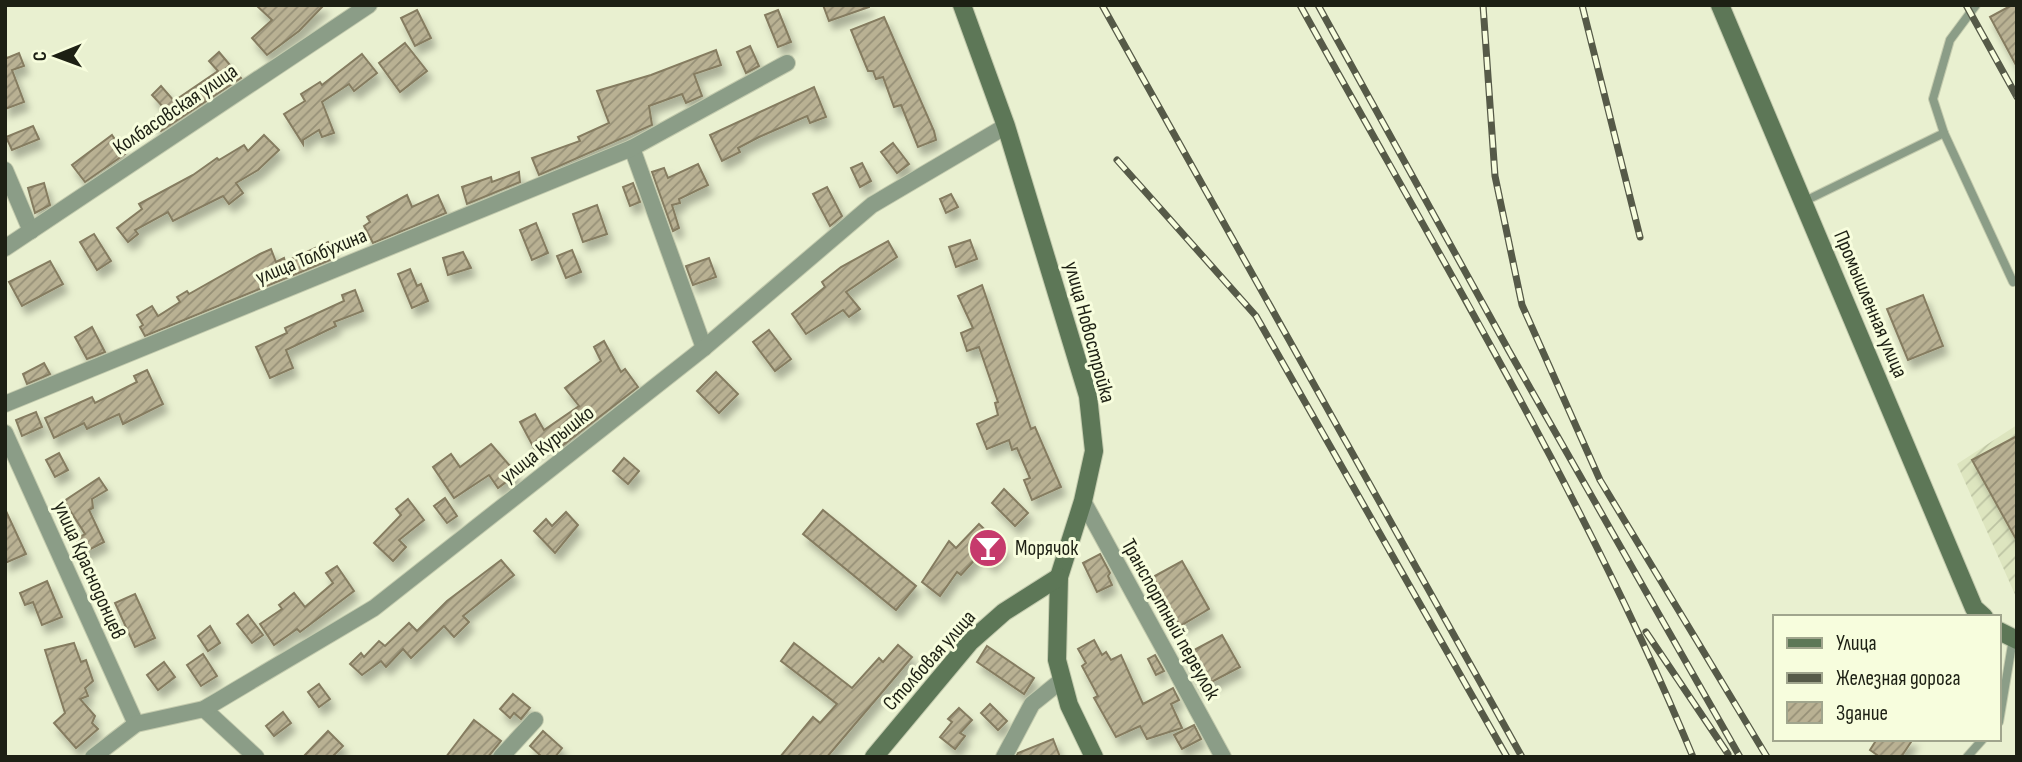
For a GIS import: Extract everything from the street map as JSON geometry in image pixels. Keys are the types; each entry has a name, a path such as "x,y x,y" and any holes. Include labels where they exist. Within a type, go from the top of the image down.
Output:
{"main road":[{"name":"улица Новостройка","path":"962,5 1006,126 1088,396 1094,452 1083,501 1059,577 1057,660 1069,705 1094,757"},
{"name":"Промышленная улица","path":"1720,5 1974,608 1982,615"},
{"name":"Столбовая улица","path":"874,757 970,642 1004,612 1059,577"}],"street":[{"name":"Колбасовская улица","path":"5,248 369,5"},
{"name":"улица Толбухина","path":"5,404 632,148 787,63"},
{"name":"улица Курышко","path":"93,757 136,724 204,709 374,608 704,348 872,205 1006,126"},
{"path":"632,148 704,348"},
{"path":"5,170 31,231"},
{"name":"улица Краснодонцев","path":"5,433 136,724"},
{"name":"Транспортный переулок","path":"1083,501 1223,757"},
{"path":"1004,757 1032,704 1062,680"},
{"path":"204,709 256,757"},
{"path":"502,757 535,720"}],"lane":[{"path":"1976,5 1950,40 1933,99 1944,133 2013,282"},
{"path":"1803,202 1944,133"},
{"path":"2001,707 2010,637"},
{"path":"1967,757 1981,741"}],"shaded area":[{"path":"2017,425 2017,599 1957,464"}],"building":[{"path":"256,5 324,5 299,31 267,55 252,38 272,20"},
{"path":"823,5 869,5 869,7 829,21"},
{"path":"2017,5 2017,67 1990,17"},
{"path":"417,10 431,38 415,46 401,18"},
{"path":"778,10 791,42 778,47 765,15"},
{"path":"884,17 934,131 936,140 918,147 901,105 894,107 883,77 876,79 873,71 868,71 851,30"},
{"path":"405,43 427,71 400,92 379,63"},
{"path":"750,46 759,66 746,73 737,52"},
{"path":"716,50 721,65 694,74 702,96 686,103 682,94 649,106 652,125 539,175 532,158 580,141 578,137 609,123 597,91 651,75"},
{"path":"219,52 241,78 161,131 152,120 165,109 152,95 161,86 174,101 218,71 209,61"},
{"path":"19,53 24,66 12,70 24,102 5,109 5,56 7,58"},
{"path":"362,54 377,73 354,91 349,84 322,102 334,133 322,137 319,130 303,140 303,144 284,114 305,101 301,94 320,82 322,85"},
{"path":"814,87 826,117 810,123 807,116 738,148 740,152 722,161 710,135"},
{"path":"33,126 39,139 12,150 6,137"},
{"path":"112,135 125,154 85,182 72,165"},
{"path":"264,135 279,150 258,170 236,183 243,193 229,204 223,196 173,221 168,212 135,230 138,234 128,242 117,228 142,209 139,204 193,175 217,158 219,160 244,145 248,151"},
{"path":"893,143 909,164 897,173 881,152"},
{"path":"862,163 871,181 860,187 851,168"},
{"path":"698,164 708,185 679,199 680,203 672,205 679,228 673,231 652,172 664,168 668,178"},
{"path":"519,172 520,182 467,204 462,187 491,177 492,182"},
{"path":"44,183 50,205 35,213 28,188"},
{"path":"633,183 640,202 630,206 623,187"},
{"path":"827,187 842,216 830,226 813,194"},
{"path":"951,194 958,207 946,213 940,199"},
{"path":"407,195 412,207 438,195 446,213 373,243 364,226 370,222 367,217"},
{"path":"597,205 607,234 583,242 573,214"},
{"path":"536,223 548,253 532,260 520,230"},
{"path":"94,234 111,261 97,270 80,242"},
{"path":"970,240 977,259 956,267 949,247"},
{"path":"888,241 897,257 846,292 860,309 849,317 843,310 806,334 792,314 825,287 822,282 841,267"},
{"path":"328,242 335,258 145,336 140,327 143,325 137,315 152,306 158,316 180,302 177,297 187,291 189,294 271,249 276,262 284,258 285,262"},
{"path":"572,250 581,272 566,278 557,256"},
{"path":"463,252 471,268 448,275 443,258"},
{"path":"709,258 716,277 693,285 686,266"},
{"path":"50,261 63,284 22,306 9,282"},
{"path":"410,269 417,286 421,284 428,301 412,308 398,274"},
{"path":"982,285 1031,429 1035,427 1061,487 1032,500 1024,480 1030,478 1017,448 1012,450 1009,440 987,449 977,424 998,415 995,403 998,402 979,347 967,351 961,333 973,328 958,296"},
{"path":"355,290 363,311 334,322 336,326 286,350 293,368 270,378 256,347 287,333 285,328 344,301 342,295"},
{"path":"1923,295 1943,346 1908,360 1887,309"},
{"path":"92,327 105,352 87,359 75,337"},
{"path":"769,330 791,359 775,371 753,342"},
{"path":"604,341 621,372 625,369 638,387 558,449 552,441 535,450 520,422 535,414 544,430 579,406 565,388 601,361 594,347"},
{"path":"44,363 50,374 27,384 23,374"},
{"path":"147,370 163,404 123,424 119,414 87,429 84,423 54,438 45,418 92,397 95,403 137,382 134,376"},
{"path":"716,372 738,394 719,413 697,391"},
{"path":"36,412 42,427 22,436 16,420"},
{"path":"2017,436 2017,541 1972,460"},
{"path":"491,444 517,474 498,488 489,475 454,498 433,467 451,454 460,467"},
{"path":"59,453 68,470 55,477 46,460"},
{"path":"624,458 639,471 628,484 613,471"},
{"path":"99,478 107,490 92,499 93,508 89,510 104,542 83,553 76,539 85,534 64,501"},
{"path":"1004,489 1028,513 1015,526 992,503"},
{"path":"445,498 457,516 447,523 434,506"},
{"path":"408,499 424,520 399,540 406,547 393,561 374,543 401,515 396,509"},
{"path":"5,509 26,554 5,563"},
{"path":"823,510 916,586 896,610 803,534"},
{"path":"566,512 578,525 555,553 534,531 546,519 552,526"},
{"path":"979,524 1005,549 991,564 980,554 961,575 957,572 940,596 922,582 949,541 956,548"},
{"path":"1100,554 1110,573 1108,576 1112,585 1097,592 1083,563"},
{"path":"501,560 514,575 463,616 469,622 454,637 444,626 411,658 403,649 386,667 381,661 362,675 350,664 361,653 364,657 379,641 385,646 409,623 417,631 447,601"},
{"path":"1182,561 1209,609 1180,626 1153,577"},
{"path":"337,566 354,591 300,632 297,629 274,645 260,624 282,609 279,605 294,593 305,607 333,583 326,573"},
{"path":"47,581 62,617 42,625 33,602 25,605 20,593"},
{"path":"135,594 155,638 135,647 115,603"},
{"path":"248,615 263,635 252,643 237,624"},
{"path":"210,626 220,643 208,651 198,636"},
{"path":"1222,635 1240,667 1200,688 1183,656"},
{"path":"1094,640 1102,655 1106,652 1111,660 1121,655 1143,704 1173,688 1179,700 1171,704 1182,728 1147,739 1140,726 1116,737 1094,698 1098,696 1082,666 1086,663 1078,649"},
{"path":"74,643 81,662 86,660 93,681 85,688 88,696 80,699 95,716 92,723 98,729 76,748 54,723 65,713 45,650"},
{"path":"794,643 852,688 879,658 883,662 898,645 912,657 827,757 780,757 813,717 820,723 837,704 781,661"},
{"path":"987,646 1034,678 1024,694 977,662"},
{"path":"203,654 217,676 201,686 187,665"},
{"path":"1155,655 1164,671 1156,675 1148,659"},
{"path":"164,662 175,677 158,690 147,675"},
{"path":"319,684 330,699 319,707 308,692"},
{"path":"513,694 530,708 521,719 514,713 510,718 500,709"},
{"path":"990,704 1007,721 998,730 981,713"},
{"path":"959,708 972,720 960,733 965,736 955,749 940,737 952,722 948,719"},
{"path":"283,712 291,723 274,736 266,726"},
{"path":"474,720 501,741 488,757 446,757"},
{"path":"1194,725 1201,739 1182,749 1174,735"},
{"path":"328,731 343,746 332,757 303,757"},
{"path":"543,731 562,748 555,757 542,757 530,746"},
{"path":"1053,739 1060,757 1016,757 1018,753"},
{"path":"1876,741 1912,741 1901,757 1880,757 1870,750"}],"railway":[{"path":"1102,5 1522,757"},
{"path":"1300,5 1557,470 1606,565 1693,757"},
{"path":"1318,5 1509,351 1740,757"},
{"path":"1483,5 1495,176 1522,305 1600,480 1767,757"},
{"path":"1582,5 1640,237"},
{"path":"1966,5 2017,97"},
{"path":"1117,160 1256,316 1507,757"},
{"path":"1646,632 1728,754"}],"place":[{"name":"Морячок","path":"988,548"}]}
